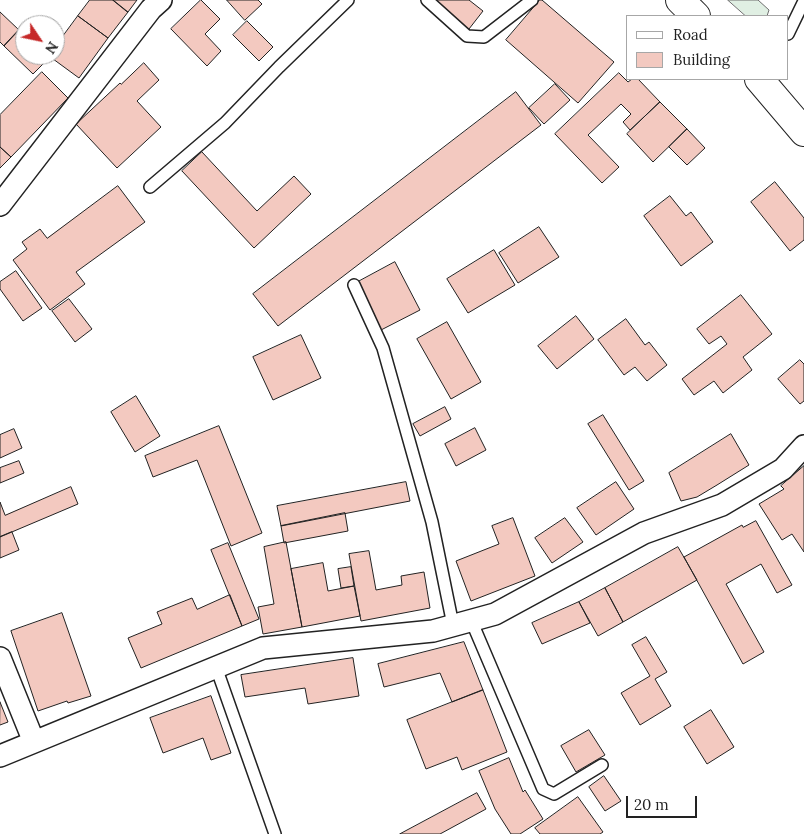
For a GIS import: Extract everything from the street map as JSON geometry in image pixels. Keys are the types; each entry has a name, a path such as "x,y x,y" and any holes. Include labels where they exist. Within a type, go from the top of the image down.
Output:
{"main road":[{"path":"680,0 695,15"},
{"path":"762,80 804,132"}],"street":[{"path":"0,205 152,9 161,0"},
{"path":"0,756 263,648 433,631 495,614 644,532 722,505 783,469 804,446"},
{"path":"0,658 34,742"}],"lane":[{"path":"150,187 225,124 279,67 348,0"},
{"path":"427,0 467,36 484,37 532,0"},
{"path":"789,32 804,2"},
{"path":"354,285 383,348 462,623 543,789 554,794 602,765"},
{"path":"216,666 275,834"}],"green space":[{"path":"728,0 758,0 769,10 767,15 745,15"}],"building":[{"path":"90,0 113,0 128,12 108,38 78,16"},
{"path":"113,0 137,0 128,12"},
{"path":"201,0 220,19 205,34 221,51 207,66 171,29"},
{"path":"227,0 258,0 262,4 245,20"},
{"path":"432,0 469,0 483,11 469,29"},
{"path":"540,0 614,62 578,103 506,40"},
{"path":"0,12 15,26 15,34 4,46 0,42"},
{"path":"78,16 108,38 79,78 61,65 65,65 65,34"},
{"path":"247,21 273,47 259,61 233,35"},
{"path":"15,34 15,57 4,46"},
{"path":"144,63 159,80 137,101 161,127 117,168 76,124"},
{"path":"24,65 42,65 33,74"},
{"path":"42,72 68,98 11,157 0,147 0,115"},
{"path":"619,73 628,82 639,80 660,102 630,130 623,122 631,114 621,104 588,135 619,167 602,183 555,134"},
{"path":"555,84 570,100 544,124 529,108"},
{"path":"516,92 541,125 278,326 253,294"},
{"path":"660,102 687,129 653,162 627,134"},
{"path":"687,129 705,148 687,165 669,147"},
{"path":"0,147 11,157 0,168"},
{"path":"202,152 257,211 294,176 311,194 254,248 182,171"},
{"path":"775,182 804,218 804,240 790,251 751,202"},
{"path":"118,186 145,222 76,272 85,284 50,310 13,260 27,249 22,242 40,229 47,238"},
{"path":"670,196 686,216 691,212 713,242 681,266 644,216"},
{"path":"539,227 559,257 518,283 499,253"},
{"path":"494,250 515,285 468,313 447,279"},
{"path":"395,262 420,310 381,330 356,283"},
{"path":"16,271 42,308 23,321 0,289 0,282"},
{"path":"741,295 772,334 743,357 752,370 723,393 714,381 694,395 682,379 727,344 721,336 709,344 697,329"},
{"path":"69,299 92,329 75,342 52,311"},
{"path":"576,316 594,339 557,369 538,346"},
{"path":"626,319 645,345 649,342 667,365 647,381 635,367 624,375 598,340"},
{"path":"447,322 481,382 451,399 417,339"},
{"path":"301,335 321,378 273,400 253,357"},
{"path":"800,360 804,364 804,401 800,404 778,379"},
{"path":"136,396 160,436 135,452 111,412"},
{"path":"445,407 451,419 420,436 413,424"},
{"path":"603,415 644,481 629,490 588,424"},
{"path":"219,426 262,533 231,546 197,460 153,477 145,456"},
{"path":"475,428 486,450 456,466 445,444"},
{"path":"14,429 22,448 0,458 0,435"},
{"path":"731,434 749,465 697,497 681,501 669,473"},
{"path":"19,461 24,473 0,483 0,468"},
{"path":"804,466 804,552 792,534 782,540 759,504 784,489 781,486"},
{"path":"406,482 410,501 281,526 277,506"},
{"path":"616,482 634,509 596,535 577,508"},
{"path":"71,487 78,504 0,537 0,502 5,515"},
{"path":"345,513 348,531 284,543 281,526"},
{"path":"513,518 535,576 471,601 456,561 499,544 492,526"},
{"path":"565,518 583,542 552,563 535,538"},
{"path":"756,521 792,585 777,593 761,564 726,584 764,652 743,664 684,557 742,525 743,527"},
{"path":"12,532 19,550 0,558 0,537"},
{"path":"286,542 302,627 263,634 258,607 274,604 264,547"},
{"path":"228,543 259,619 242,626 211,550"},
{"path":"678,547 697,580 623,622 605,588"},
{"path":"369,551 376,590 402,585 401,576 424,572 430,608 361,621 349,554"},
{"path":"323,563 328,591 354,586 360,616 302,627 291,569"},
{"path":"351,567 354,586 341,588 338,569"},
{"path":"605,588 623,622 598,636 579,602"},
{"path":"230,595 242,626 141,668 128,638 162,624 157,612 192,598 197,609"},
{"path":"579,602 590,623 542,644 532,623"},
{"path":"62,613 91,696 68,703 67,701 38,711 11,631"},
{"path":"646,637 667,672 655,679 671,706 640,725 621,693 650,676 632,645"},
{"path":"464,642 483,690 452,702 440,673 384,687 378,664"},
{"path":"353,658 359,696 308,704 305,688 245,697 241,675"},
{"path":"483,690 507,752 462,770 457,757 426,769 407,720"},
{"path":"211,696 231,753 211,760 203,738 163,753 150,718"},
{"path":"0,702 8,722 0,725"},
{"path":"711,710 734,747 707,764 684,727"},
{"path":"589,730 605,755 576,772 561,746"},
{"path":"509,758 523,792 525,790 543,819 520,834 511,834 495,809 479,771"},
{"path":"604,776 621,801 605,811 589,787"},
{"path":"477,793 486,809 440,834 400,834"},
{"path":"578,797 603,832 600,834 540,834 535,828"}]}
